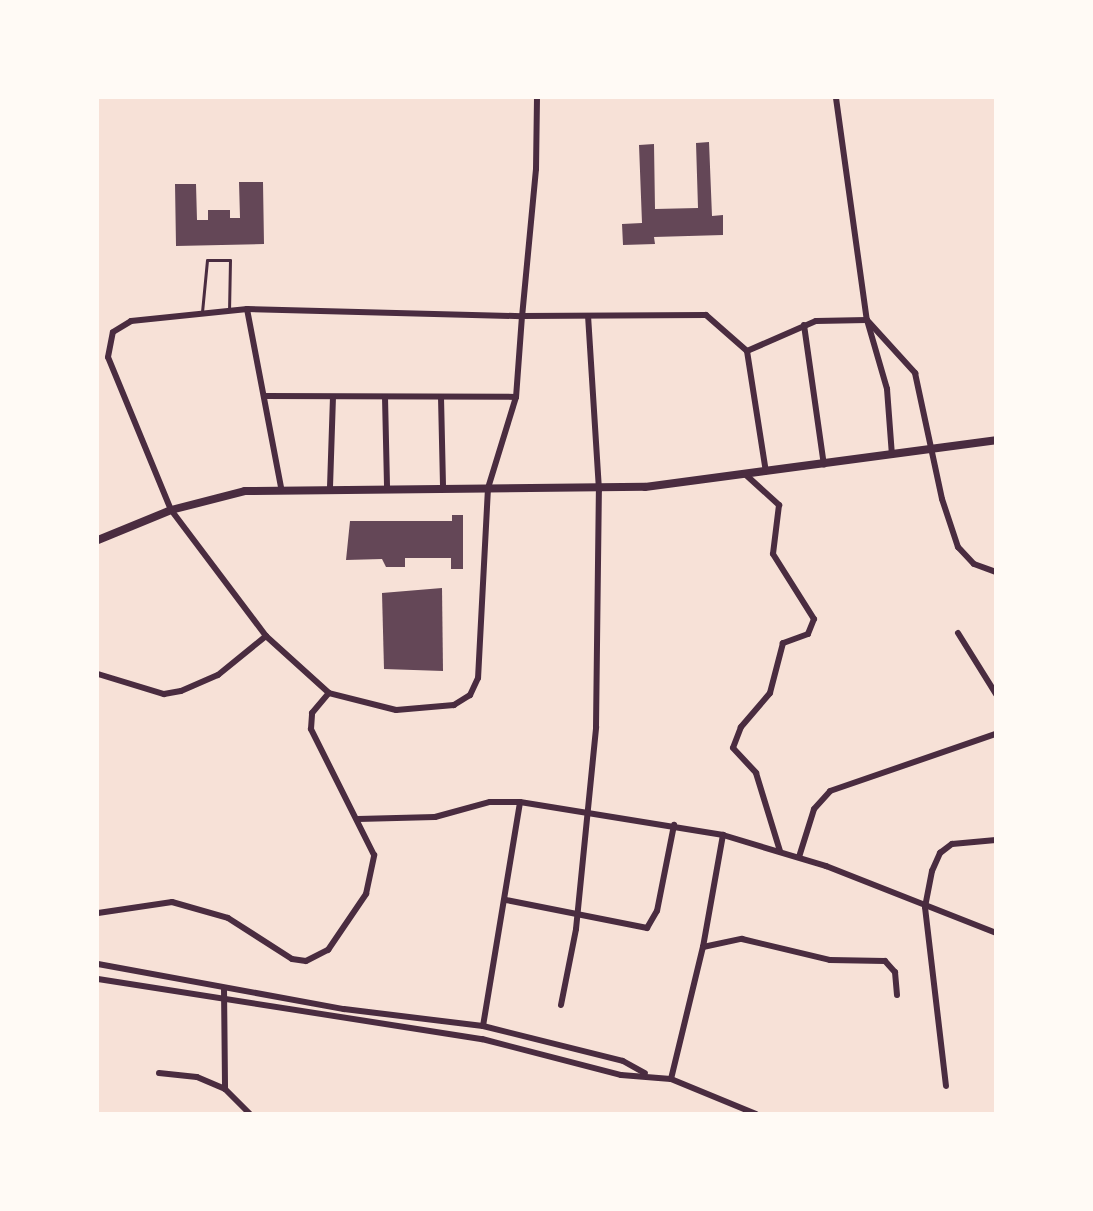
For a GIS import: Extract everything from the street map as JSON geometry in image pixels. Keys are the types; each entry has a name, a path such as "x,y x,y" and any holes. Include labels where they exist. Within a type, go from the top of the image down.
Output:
{"main road":[{"path":"98,540 171,510 229,493 281,488 330,487 599,489 746,475 996,440"}],"street":[{"path":"537,98 522,316 516,397 488,488 478,678 470,695 454,705 396,710 328,693 266,636 171,510 112,368 109,343 121,324 229,310 247,309 522,316 588,317 706,315 747,351 766,472"},
{"path":"836,98 867,320 886,389 892,456"},
{"path":"247,309 281,488"},
{"path":"561,1005 578,913 590,812 599,489 588,317"},
{"path":"747,351 804,325 827,318 867,320 915,373 958,547 974,564 996,572"},
{"path":"804,325 824,465"},
{"path":"264,396 516,397"},
{"path":"330,487 333,396"},
{"path":"385,397 387,487"},
{"path":"441,397 442,487"},
{"path":"746,475 779,505 773,554 814,619 808,634 783,644 770,693 741,727 734,748 756,773 780,851"},
{"path":"958,633 996,694"},
{"path":"98,674 164,694 182,691 218,675 266,636"},
{"path":"98,913 172,902 228,918 292,958 319,957 371,882 374,855 311,729 312,713 328,693"},
{"path":"799,857 814,809 830,791 996,734"},
{"path":"358,819 435,817 489,802 520,802 674,825 723,835 799,857 996,933"},
{"path":"483,1026 506,900 520,802"},
{"path":"506,900 647,928 657,910 674,825"},
{"path":"671,1079 703,947 723,835"},
{"path":"946,1086 925,907 940,853 952,844 996,840"},
{"path":"703,947 742,939 830,960 885,962 895,972 897,995"},
{"path":"98,964 344,1009 483,1026 623,1061 646,1074"},
{"path":"98,979 222,1002 482,1039 621,1075 646,1074 671,1079 756,1113"},
{"path":"224,988 222,1002 225,1089"},
{"path":"343,1019 344,1009"},
{"path":"159,1073 197,1077 225,1089 250,1113"}],"lane":[{"path":"202,312 207,260 230,260 229,310"}],"building":[{"path":"709,142 712,216 723,215 723,235 654,237 655,244 623,245 622,224 642,223 639,145 654,144 655,209 698,208 696,143"},
{"path":"239,182 263,182 264,244 176,246 175,184 196,184 197,220 208,220 208,210 230,210 230,218 240,218"},
{"path":"452,515 463,515 463,569 451,569 451,558 405,558 405,567 386,567 382,559 346,560 350,521 452,521"},
{"path":"442,588 443,671 384,669 382,593"}]}
